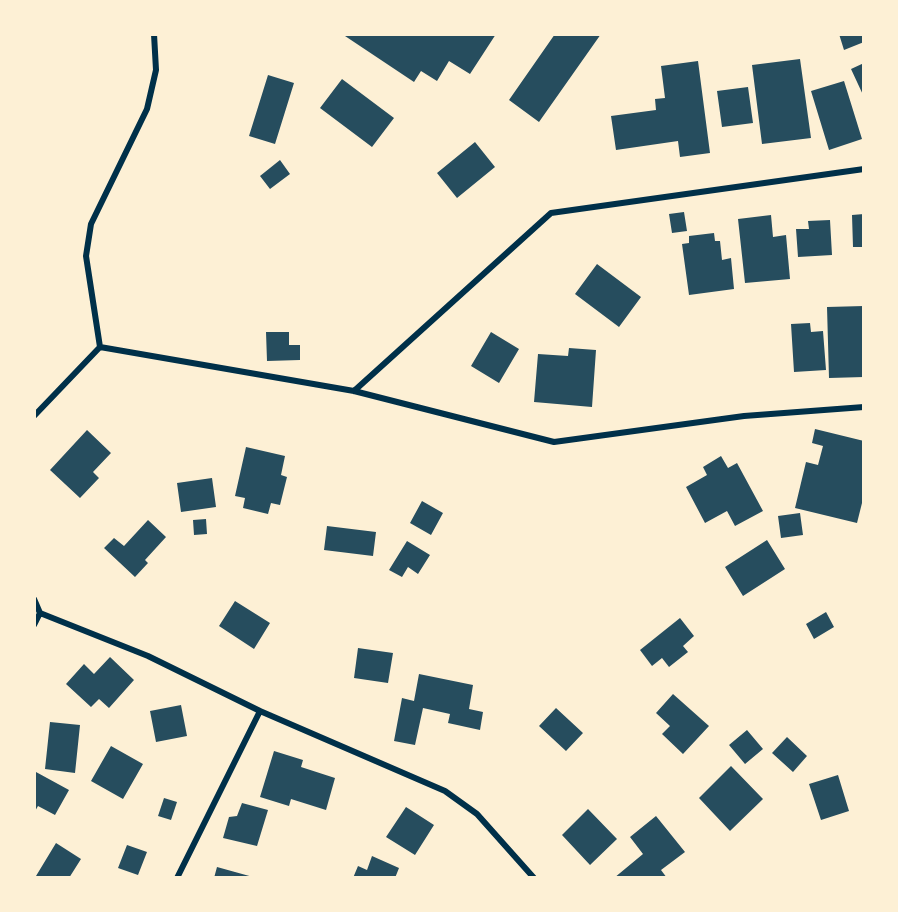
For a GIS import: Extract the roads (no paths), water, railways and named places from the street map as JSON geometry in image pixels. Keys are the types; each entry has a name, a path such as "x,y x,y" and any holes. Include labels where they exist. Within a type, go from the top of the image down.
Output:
{"street":[{"path":"100,347 86,256 91,224 147,109 156,70 154,34"},
{"path":"354,391 551,213 864,169"},
{"path":"100,347 354,391 554,442 744,416 864,407"},
{"path":"34,416 100,347"},
{"path":"34,600 40,613 148,656 260,711 445,791 477,814 534,878"},
{"path":"34,625 40,613"},
{"path":"177,878 260,711"}]}
